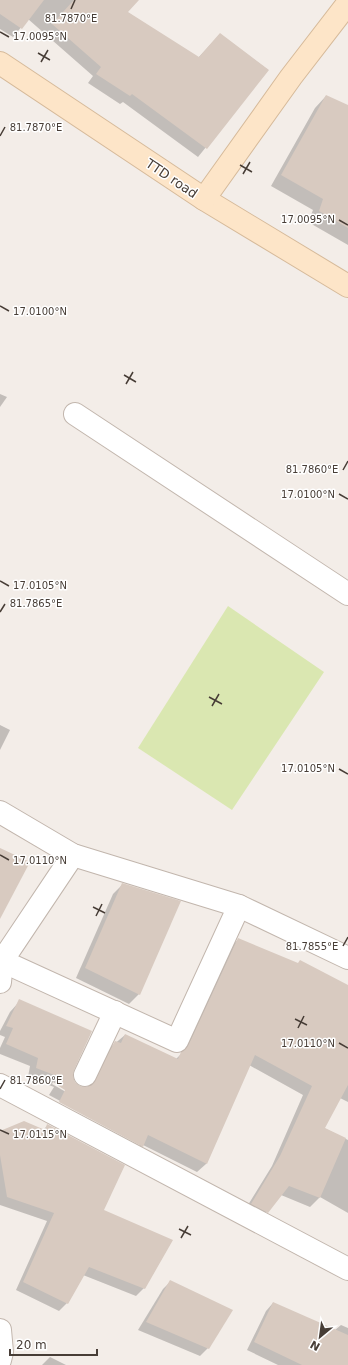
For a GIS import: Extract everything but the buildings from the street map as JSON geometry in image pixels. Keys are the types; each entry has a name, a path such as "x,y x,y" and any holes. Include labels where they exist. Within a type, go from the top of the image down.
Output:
{"street":[{"path":"204,199 291,77 348,3"},
{"name":"TTD road","path":"0,63 204,199 348,286"},
{"path":"75,414 348,594"},
{"path":"0,812 73,855 239,906 348,958"},
{"path":"0,982 2,961 73,855"},
{"path":"2,961 177,1041 239,906"},
{"path":"85,1075 115,1012"},
{"path":"0,1085 348,1269"},
{"path":"0,1330 2,1352 0,1360"}],"green space":[{"path":"228,606 324,672 232,810 138,748"}]}
